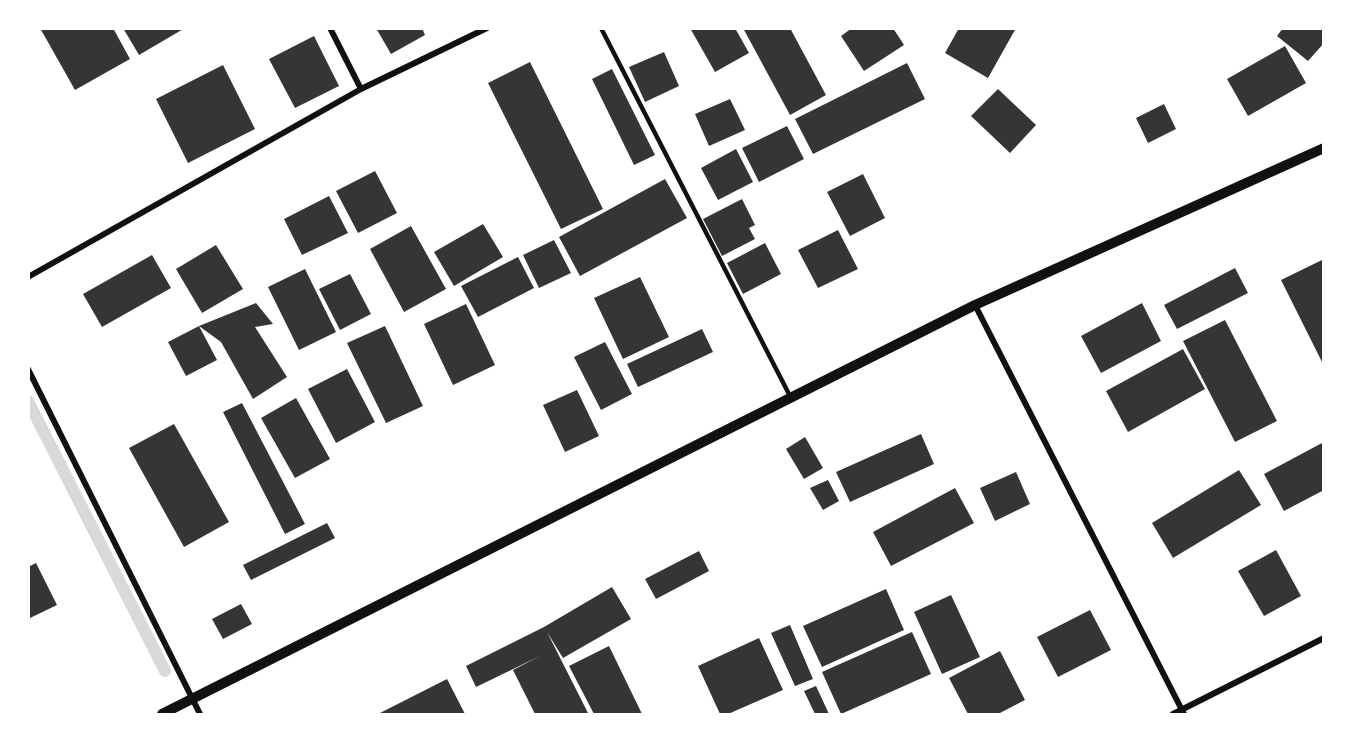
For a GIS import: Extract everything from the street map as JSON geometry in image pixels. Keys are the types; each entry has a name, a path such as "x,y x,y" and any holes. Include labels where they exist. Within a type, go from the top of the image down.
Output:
{"street":[{"path":"330,28 361,88"},
{"path":"28,277 361,88 487,28"},
{"path":"162,714 975,305 1323,148"},
{"path":"975,305 1183,712"},
{"path":"28,369 200,714"},
{"path":"1173,714 1183,712 1323,638"}],"lane":[{"path":"601,28 791,398"}],"building":[{"path":"40,28 113,28 130,59 75,90"},
{"path":"123,28 185,28 139,55"},
{"path":"376,28 422,28 425,35 391,54"},
{"path":"690,28 735,28 749,53 715,72"},
{"path":"743,28 790,28 826,95 790,115"},
{"path":"852,28 893,28 904,45 864,71 841,36"},
{"path":"959,28 1016,28 988,78 945,53"},
{"path":"1283,28 1324,28 1324,43 1308,61 1277,36"},
{"path":"314,36 339,86 295,108 269,59"},
{"path":"1285,46 1306,83 1248,116 1227,79"},
{"path":"664,52 679,86 645,102 629,67"},
{"path":"530,62 603,209 561,229 488,83"},
{"path":"907,63 925,99 813,154 795,119"},
{"path":"223,65 255,129 188,163 156,99"},
{"path":"612,69 655,155 634,165 592,79"},
{"path":"998,89 1036,125 1010,153 971,116"},
{"path":"730,99 745,130 709,146 695,114"},
{"path":"1164,104 1176,129 1148,143 1136,118"},
{"path":"787,126 804,159 759,182 742,148"},
{"path":"736,149 753,182 718,200 701,168"},
{"path":"375,171 397,213 358,233 336,191"},
{"path":"863,174 885,218 850,236 827,192"},
{"path":"665,179 687,218 580,276 559,237"},
{"path":"329,196 348,233 302,255 284,219"},
{"path":"742,199 755,225 749,228 755,239 722,256 703,219"},
{"path":"483,224 503,257 454,286 434,252"},
{"path":"411,226 446,289 404,312 370,249"},
{"path":"838,230 858,269 818,288 798,250"},
{"path":"554,240 571,273 539,288 523,255"},
{"path":"765,243 781,274 743,294 727,263"},
{"path":"216,245 243,289 202,313 176,269"},
{"path":"152,255 171,288 102,327 83,294"},
{"path":"518,257 534,288 478,317 461,286"},
{"path":"1324,259 1324,366 1281,280"},
{"path":"1235,268 1248,293 1177,329 1164,305"},
{"path":"305,269 336,332 299,350 268,287"},
{"path":"350,274 371,314 340,330 319,289"},
{"path":"640,277 669,337 623,359 594,298"},
{"path":"256,303 273,324 255,327 287,377 253,399 221,342 199,326"},
{"path":"1142,303 1161,341 1101,373 1081,336"},
{"path":"466,304 495,365 453,385 424,324"},
{"path":"1225,320 1277,421 1235,442 1183,341"},
{"path":"199,326 217,360 186,376 168,342"},
{"path":"385,326 423,406 386,423 347,343"},
{"path":"702,329 713,352 638,387 627,364"},
{"path":"605,342 632,394 601,410 574,357"},
{"path":"1183,349 1205,389 1128,432 1106,391"},
{"path":"347,369 375,422 336,443 308,389"},
{"path":"577,390 599,436 565,452 543,405"},
{"path":"296,398 330,459 295,478 261,418"},
{"path":"242,403 305,524 285,534 223,412"},
{"path":"174,424 229,522 184,547 129,448"},
{"path":"921,434 934,464 850,502 836,472"},
{"path":"805,437 823,468 804,479 786,449"},
{"path":"1322,443 1324,490 1284,511 1264,474"},
{"path":"1239,470 1261,505 1173,558 1152,523"},
{"path":"1016,472 1030,504 995,521 980,488"},
{"path":"828,480 839,501 823,510 810,488"},
{"path":"955,488 974,523 891,566 873,532"},
{"path":"327,523 335,538 251,580 243,565"},
{"path":"1276,550 1301,596 1264,616 1238,571"},
{"path":"699,551 709,571 656,599 645,579"},
{"path":"36,563 57,605 28,619 28,567"},
{"path":"612,587 631,619 563,658 547,632 588,713 535,714 513,670 540,656 476,687 466,666 544,627"},
{"path":"886,589 904,630 822,667 803,626"},
{"path":"951,595 980,657 942,674 914,612"},
{"path":"241,604 252,624 223,639 212,619"},
{"path":"1090,610 1111,650 1058,677 1037,637"},
{"path":"790,625 813,679 795,686 771,633"},
{"path":"912,632 931,674 841,714 822,672"},
{"path":"759,638 783,690 728,714 720,714 698,666"},
{"path":"609,646 642,714 594,714 569,666"},
{"path":"1000,651 1025,700 998,714 968,714 949,678"},
{"path":"447,679 465,714 378,714"},
{"path":"816,686 829,714 815,714 804,691"}],"waterway":[{"path":"28,401 165,671"}]}
